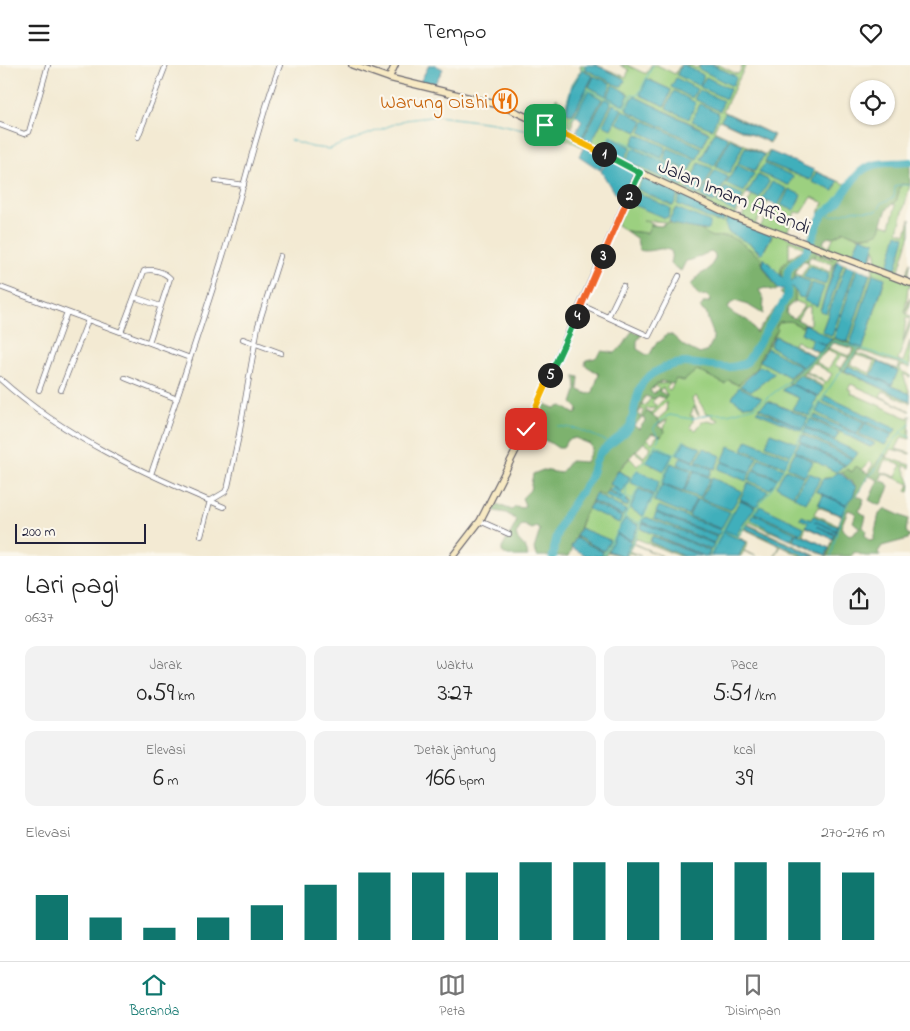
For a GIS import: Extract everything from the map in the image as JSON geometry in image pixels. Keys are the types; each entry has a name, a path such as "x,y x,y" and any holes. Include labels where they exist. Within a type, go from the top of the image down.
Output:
{"street":[{"path":"0,125 22,133 29,133 48,65"},
{"path":"138,137 166,65"},
{"path":"150,474 177,399 280,65"},
{"name":"Jalan Imam Affandi","path":"352,65 388,78 494,103 554,129 640,173 732,216 910,283"},
{"path":"388,78 395,65"},
{"path":"453,556 480,521 518,444 640,173"},
{"path":"216,181 244,185"},
{"path":"202,537 210,501 224,492 228,486 258,326 280,257"},
{"path":"120,332 144,271 147,269 155,270 170,278 149,343"},
{"path":"582,305 649,336 679,276"},
{"path":"608,317 623,286"},
{"path":"0,287 190,358"},
{"path":"134,297 160,306"},
{"path":"39,390 67,312"},
{"path":"61,390 88,320"},
{"path":"243,339 281,353"},
{"path":"125,378 177,399"},
{"path":"0,379 31,406 80,438 150,474 224,507"},
{"path":"480,521 509,534"}],"green space":[{"path":"580,65 586,65 585,67 623,78 596,65 626,77 629,70 620,65 627,65 647,73 651,65 657,65 675,74 680,65 682,65 677,74 703,75 684,65 696,68 700,65 699,69 735,76 713,65 719,65 737,74 743,65 746,65 723,111 774,135 770,143 719,120 714,130 766,155 769,151 810,169 771,152 765,162 810,180 813,170 850,186 834,206 822,215 819,212 824,203 812,197 802,213 795,212 787,232 779,234 812,247 804,248 789,241 789,260 782,267 781,277 764,259 762,263 756,254 746,247 725,236 707,235 701,230 705,230 675,209 669,222 661,226 665,222 643,220 655,225 651,225 647,233 626,231 617,225 625,199 623,197 633,178 626,169 605,157 550,132 555,129 545,125 556,98 566,105 572,84 581,70","holes":["584,70 593,76 574,114 566,111 572,87 582,71","648,79 671,90 665,106 640,95","634,96 709,133 703,146","602,99 582,137 571,132 573,118","747,147 764,155 754,172 738,163","715,170 728,177 715,202 701,196","759,175 768,180 758,198 752,195 741,219 735,216 747,192","786,191 774,212 770,211 760,227 755,224 768,202 763,200","636,192 670,208 666,218 632,204","762,232 772,235 763,253 760,254 750,244"]},
{"path":"910,162 910,185 901,184 896,202 889,207 885,214 879,232 873,235 857,236 844,231 836,236 826,238 823,243 832,250 830,257 820,255 822,250 818,249 815,256 810,257 808,261 803,261 795,271 795,279 789,284 795,291 795,301 787,308 786,314 804,323 802,327 790,321 779,322 776,327 778,329 763,352 758,367 738,385 729,380 725,384 697,370 684,381 676,379 673,384 660,381 650,390 653,394 659,388 659,391 667,396 665,399 659,396 650,398 645,396 638,414 641,418 634,426 639,429 645,421 643,417 647,411 660,422 658,426 664,429 665,432 661,436 652,433 618,471 605,496 596,493 584,514 569,556 537,556 534,549 540,530 537,527 532,529 524,525 521,526 516,535 526,548 528,556 508,556 502,552 502,548 517,520 506,513 494,511 495,506 498,505 512,510 515,507 523,508 525,505 522,498 530,490 533,474 543,470 561,473 570,461 586,462 592,449 590,444 575,438 567,440 563,448 558,448 549,442 533,436 526,429 537,403 554,408 562,406 576,414 578,409 572,403 576,391 575,376 579,377 579,390 588,394 593,392 599,374 585,365 586,360 595,358 602,351 615,353 625,343 632,331 642,334 637,341 637,349 647,355 650,354 656,343 661,341 667,334 672,335 684,346 700,354 707,350 712,341 713,334 707,314 700,308 704,302 709,302 710,299 706,295 699,296 691,285 699,275 708,270 715,259 715,255 711,252 686,261 681,271 670,264 672,252 664,249 639,250 637,239 626,231 647,233 651,225 661,226 669,222 701,230 712,237 728,236 740,242 760,257 764,268 778,289 775,291 765,288 759,290 764,299 763,314 748,305 735,301 730,304 728,309 747,320 756,333 785,296 780,293 784,289 781,272 783,266 794,255 812,247 810,242 824,212 834,206 867,167 881,163"},
{"path":"901,184 910,185 898,231 906,234 910,219 910,234 898,273 906,276 910,262 908,277 910,279 910,288 908,287 905,313 910,298 906,315 910,319 906,318 903,342 910,320 910,326 898,360 903,362 910,341 910,368 902,365 899,370 910,375 910,377 903,374 910,394 848,366 850,364 870,373 875,361 856,355 857,353 897,369 900,364 859,350 863,348 885,279 873,274 873,265 878,267 875,248 869,264 875,242 860,237 851,257 837,258 820,310 826,313 843,264 846,265 822,331 832,336 855,268 857,269 834,338 832,339 805,324 801,333 826,345 813,340 809,346 819,353 796,341 794,344 815,357 776,336 770,346 803,367 789,379 790,383 818,396 823,388 800,375 802,374 823,386 825,383 804,372 827,382 832,374 814,363 816,362 828,369 838,354 828,350 828,348 849,356 849,358 841,355 835,365 841,368 841,370 910,401 910,403 883,391 880,396 910,411 851,384 848,389 852,390 851,393 908,418 910,415 910,439 902,437 896,449 910,454 891,449 886,457 910,465 910,468 903,465 910,482 909,492 906,491 909,484 883,473 896,477 901,465 886,460 885,455 869,474 867,474 873,464 870,461 862,470 857,467 852,472 848,469 829,478 824,478 816,491 846,505 823,495 818,505 842,516 818,507 814,514 838,525 838,527 814,516 812,519 836,531 802,516 801,519 835,534 806,526 833,539 806,527 803,535 829,548 796,533 793,540 827,556 749,522 748,524 816,556 745,528 805,556 800,556 781,546 775,556 780,546 744,529 738,537 748,542 741,556 739,556 746,542 724,533 711,556 708,556 710,552 641,529 704,556 652,536 650,542 683,556 635,538 633,543 662,556 633,544 629,551 641,556 629,553 627,556 624,556 631,542 608,551 621,556 607,552 605,556 601,556 603,552 576,538 576,536 604,551 589,532 580,528 584,514 592,501 622,516 626,511 595,494 600,493 627,507 629,502 607,492 610,484 621,492 630,477 618,471 630,458 637,466 644,459 635,452 637,451 644,457 651,447 644,442 648,439 652,443 657,436 661,436 665,431 667,419 660,424 657,420 667,411 666,402 652,416 650,413 657,408 645,409 647,411 643,419 641,416 644,411 641,409 639,413 639,410 643,405 645,406 651,398 656,398 652,402 657,406 667,396 663,388 660,390 656,386 650,390 659,382 662,381 658,384 671,383 666,388 670,390 676,379 682,381 697,370 725,384 728,380 735,384 758,365 760,356 773,339 779,322 790,321 802,327 804,323 810,325 810,306 804,308 797,320 795,318 805,305 795,301 795,291 798,294 810,282 795,276 795,274 801,276 809,264 806,261 830,272 833,264 812,257 817,253 822,255 819,256 834,260 829,257 832,251 829,247 834,236 846,231 852,235 866,236 878,231 882,224 890,226 896,205 890,204 896,202","holes":["789,384 817,397 813,405 783,390","696,396 706,413 719,420 715,423 702,422 696,430 690,428 693,421 693,416 690,416 694,407 699,415 692,399","769,401 808,418 803,428 759,408","815,415 874,443 870,447 813,418","800,443 843,465 796,451"]},
{"path":"870,273 873,274 850,344 848,342"},
{"path":"834,338 863,348 857,353 845,371 841,370 841,368 854,349 834,343 791,384 788,382 789,379"},
{"path":"885,454 886,460 880,470 883,473 880,480 887,483 889,487 881,505 869,500 878,480 869,476 857,495 864,499 859,511 866,516 863,527 866,530 865,537 870,541 873,540 879,514 886,509 908,519 906,531 910,537 882,546 878,552 880,556 865,556 854,552 852,556 827,556 846,504 853,496 856,488 842,473 847,469 852,472 856,466 869,474 882,455","holes":["848,510 856,513 853,522 860,528 852,535 848,534 841,527"]}],"water":[{"path":"429,65 435,65 443,69 432,86 420,82"},
{"path":"586,65 596,65 625,80 622,86 619,86 585,69"},
{"path":"681,65 703,75 700,85 677,75"},
{"path":"700,65 713,65 735,76 733,85 699,69"},
{"path":"584,70 593,76 572,115 566,112 572,87"},
{"path":"594,76 610,83 606,96 589,87"},
{"path":"706,77 730,89 726,99 700,87"},
{"path":"676,78 697,89 692,98 671,87"},
{"path":"647,79 671,90 665,106 640,95"},
{"path":"613,85 629,94 624,105 607,97"},
{"path":"699,90 723,101 720,111 696,100 695,97"},
{"path":"588,91 602,99 580,138 575,134 582,121 576,115"},
{"path":"674,91 696,103 689,119 666,108"},
{"path":"634,96 709,133 703,146 628,111 626,108"},
{"path":"604,99 610,101 611,104 591,143 583,138"},
{"path":"613,104 622,109 611,129 603,125"},
{"path":"700,104 717,112 718,115 712,129 692,121"},
{"path":"623,110 643,121 637,132 617,123"},
{"path":"725,113 773,135 769,142 721,120"},
{"path":"645,121 702,148 697,159 640,132"},
{"path":"715,132 727,137 728,140 713,166 701,159"},
{"path":"637,134 666,147 662,158 632,144"},
{"path":"611,137 631,147 624,160 604,150"},
{"path":"730,139 743,145 728,173 716,167"},
{"path":"584,147 607,158 600,170 579,156"},
{"path":"745,147 764,155 755,171 738,163"},
{"path":"633,148 689,174 682,187 626,161"},
{"path":"668,148 695,160 690,171 664,159"},
{"path":"771,152 814,170 811,179 765,162"},
{"path":"609,159 634,175 623,197 614,193 601,171"},
{"path":"699,163 713,169 700,194 697,195 686,189"},
{"path":"765,164 793,176 789,185 760,173 759,171"},
{"path":"737,165 754,174 744,192 726,184"},
{"path":"715,170 728,177 714,202 701,196"},
{"path":"816,172 838,181 834,191 812,182"},
{"path":"758,175 769,182 759,198 747,193"},
{"path":"644,176 679,193 673,206 637,189"},
{"path":"772,182 787,189 778,206 762,199"},
{"path":"725,187 743,195 735,212 717,203"},
{"path":"789,189 801,195 793,210 781,205"},
{"path":"636,192 670,208 668,217 665,218 631,204"},
{"path":"681,194 725,215 723,222 714,221 677,204"},
{"path":"676,208 710,222 710,226 707,230 704,230 673,224 669,220"},
{"path":"728,216 772,235 762,254 750,244 728,232 725,224"},
{"path":"897,234 905,237 895,272 887,270"},
{"path":"860,237 875,242 869,264 851,257"},
{"path":"764,258 784,279 785,289 778,289 763,265"},
{"path":"837,261 843,264 826,313 820,311"},
{"path":"846,265 855,268 832,336 822,331"},
{"path":"810,266 829,274 825,285 803,277"},
{"path":"857,269 870,273 848,342 834,338"},
{"path":"873,274 885,278 863,348 850,344"},
{"path":"795,276 810,282 804,298 799,297 789,284 795,279"},
{"path":"812,283 824,287 817,306 804,301"},
{"path":"805,324 832,339 826,345 815,340 825,346 820,352 809,347 813,339 801,333"},
{"path":"775,336 814,357 803,367 770,346"},
{"path":"767,348 801,367 789,377 760,361"},
{"path":"878,362 898,371 892,385 871,375"},
{"path":"760,366 775,373 752,391 740,386"},
{"path":"848,366 910,394 910,401 845,371"},
{"path":"800,375 823,388 819,396 791,384"},
{"path":"790,384 818,397 813,405 815,407 809,416 792,409 799,398 782,390"},
{"path":"739,387 762,398 754,405 744,406 732,398"},
{"path":"826,396 896,429 893,434 823,401"},
{"path":"768,401 808,418 802,431 756,412 758,410 802,428 759,408"},
{"path":"821,403 864,422 857,434 816,412"},
{"path":"815,415 874,443 874,445 870,447 813,418"},
{"path":"811,419 839,433 835,440 806,427"},
{"path":"865,423 892,435 885,445 859,434"},
{"path":"806,428 857,452 857,455 853,458 804,433"},
{"path":"771,433 797,443 790,455 766,445"},
{"path":"803,435 852,459 846,465 800,441"},
{"path":"747,440 789,457 784,466 742,449"},
{"path":"685,441 701,448 694,461 677,454"},
{"path":"800,442 845,466 836,472 795,451"},
{"path":"729,446 757,457 750,472 722,461"},
{"path":"656,447 673,454 664,471 646,462"},
{"path":"704,448 721,456 715,469 696,461"},
{"path":"795,452 813,462 805,476 787,467"},
{"path":"681,457 712,469 709,476 678,464"},
{"path":"759,458 783,468 778,478 754,469"},
{"path":"722,462 750,473 746,481 718,469"},
{"path":"671,463 692,471 683,492 662,484"},
{"path":"786,469 804,477 793,495 776,486"},
{"path":"637,470 659,481 654,495 630,482"},
{"path":"753,470 777,479 770,489 749,481"},
{"path":"618,471 630,477 623,492 620,492 627,500 625,501 629,503 627,507 605,496 607,492 622,499 609,490 612,487 620,491 610,484"},
{"path":"694,471 710,478 700,498 684,492"},
{"path":"839,472 856,487 853,496 846,504 816,491 823,479"},
{"path":"809,473 821,478 806,503 794,497"},
{"path":"712,478 742,491 731,510 701,499"},
{"path":"748,483 768,491 756,506 740,499"},
{"path":"662,485 696,499 688,515 654,501"},
{"path":"639,489 653,496 643,516 630,509"},
{"path":"595,494 626,510 623,516 592,501"},
{"path":"823,495 846,505 841,515 818,505"},
{"path":"697,499 730,512 721,529 689,516"},
{"path":"740,500 755,507 736,535 724,530"},
{"path":"592,503 622,517 619,523 588,509"},
{"path":"659,506 721,530 718,536 656,512"},
{"path":"760,506 804,527 801,534 755,513"},
{"path":"656,513 717,537 714,543 654,518"},
{"path":"754,514 795,533 791,540 751,520"},
{"path":"802,516 811,520 813,516 838,527 836,530 814,521 836,531 835,534 817,526 834,535 833,539 806,526 808,522 800,519"},
{"path":"646,517 714,544 711,550 643,522"},
{"path":"625,519 639,525 631,540 616,533"},
{"path":"643,523 710,551 708,556 641,529"},
{"path":"747,525 814,556 805,556 745,528"},
{"path":"580,528 610,540 604,551 576,536"},
{"path":"723,532 746,542 739,556 711,556"},
{"path":"796,533 829,548 826,555 793,540"},
{"path":"616,534 631,541 624,556 608,551"},
{"path":"652,536 701,556 683,556 650,542"},
{"path":"576,538 603,552 601,556 587,556 571,547"}],"waterway":[{"path":"556,128 566,106 572,84 585,65"},
{"path":"563,129 575,115 587,89 625,107 632,94 638,95 653,65"},
{"path":"290,140 311,147 329,149 405,120 437,116 493,123 544,133 550,132"},
{"path":"557,127 581,139"},
{"path":"602,150 610,136 612,136 689,172"},
{"path":"553,556 561,524 589,480 599,455 630,426 638,393 645,380 659,370 679,364 693,363 717,367 733,367 747,362 787,297 788,271 806,251 823,214 836,204 854,178 868,167 878,164 910,162"},
{"path":"823,214 833,216 854,210 877,211 882,203 894,197 897,185 910,185"},
{"path":"632,501 626,495 630,479 648,457 659,438 654,427 667,416 691,419 710,414 728,414 755,407 788,382 834,341 910,366"},
{"path":"723,531 738,536 771,490 816,408 858,349"},
{"path":"831,556 840,522 847,505 857,495 868,476 874,472 886,451 910,424"},
{"path":"558,426 578,429 611,443"},
{"path":"901,433 910,437"},
{"path":"624,517 640,523 657,492 674,453 676,453 684,440"},
{"path":"655,444 673,453"},
{"path":"603,556 638,488"},
{"path":"710,556 732,512"},
{"path":"626,556 644,518"}],"place":[{"name":"Warung Oishi","path":"505,101"}],"route":[{"path":"526,429 640,173 545,125"}]}
